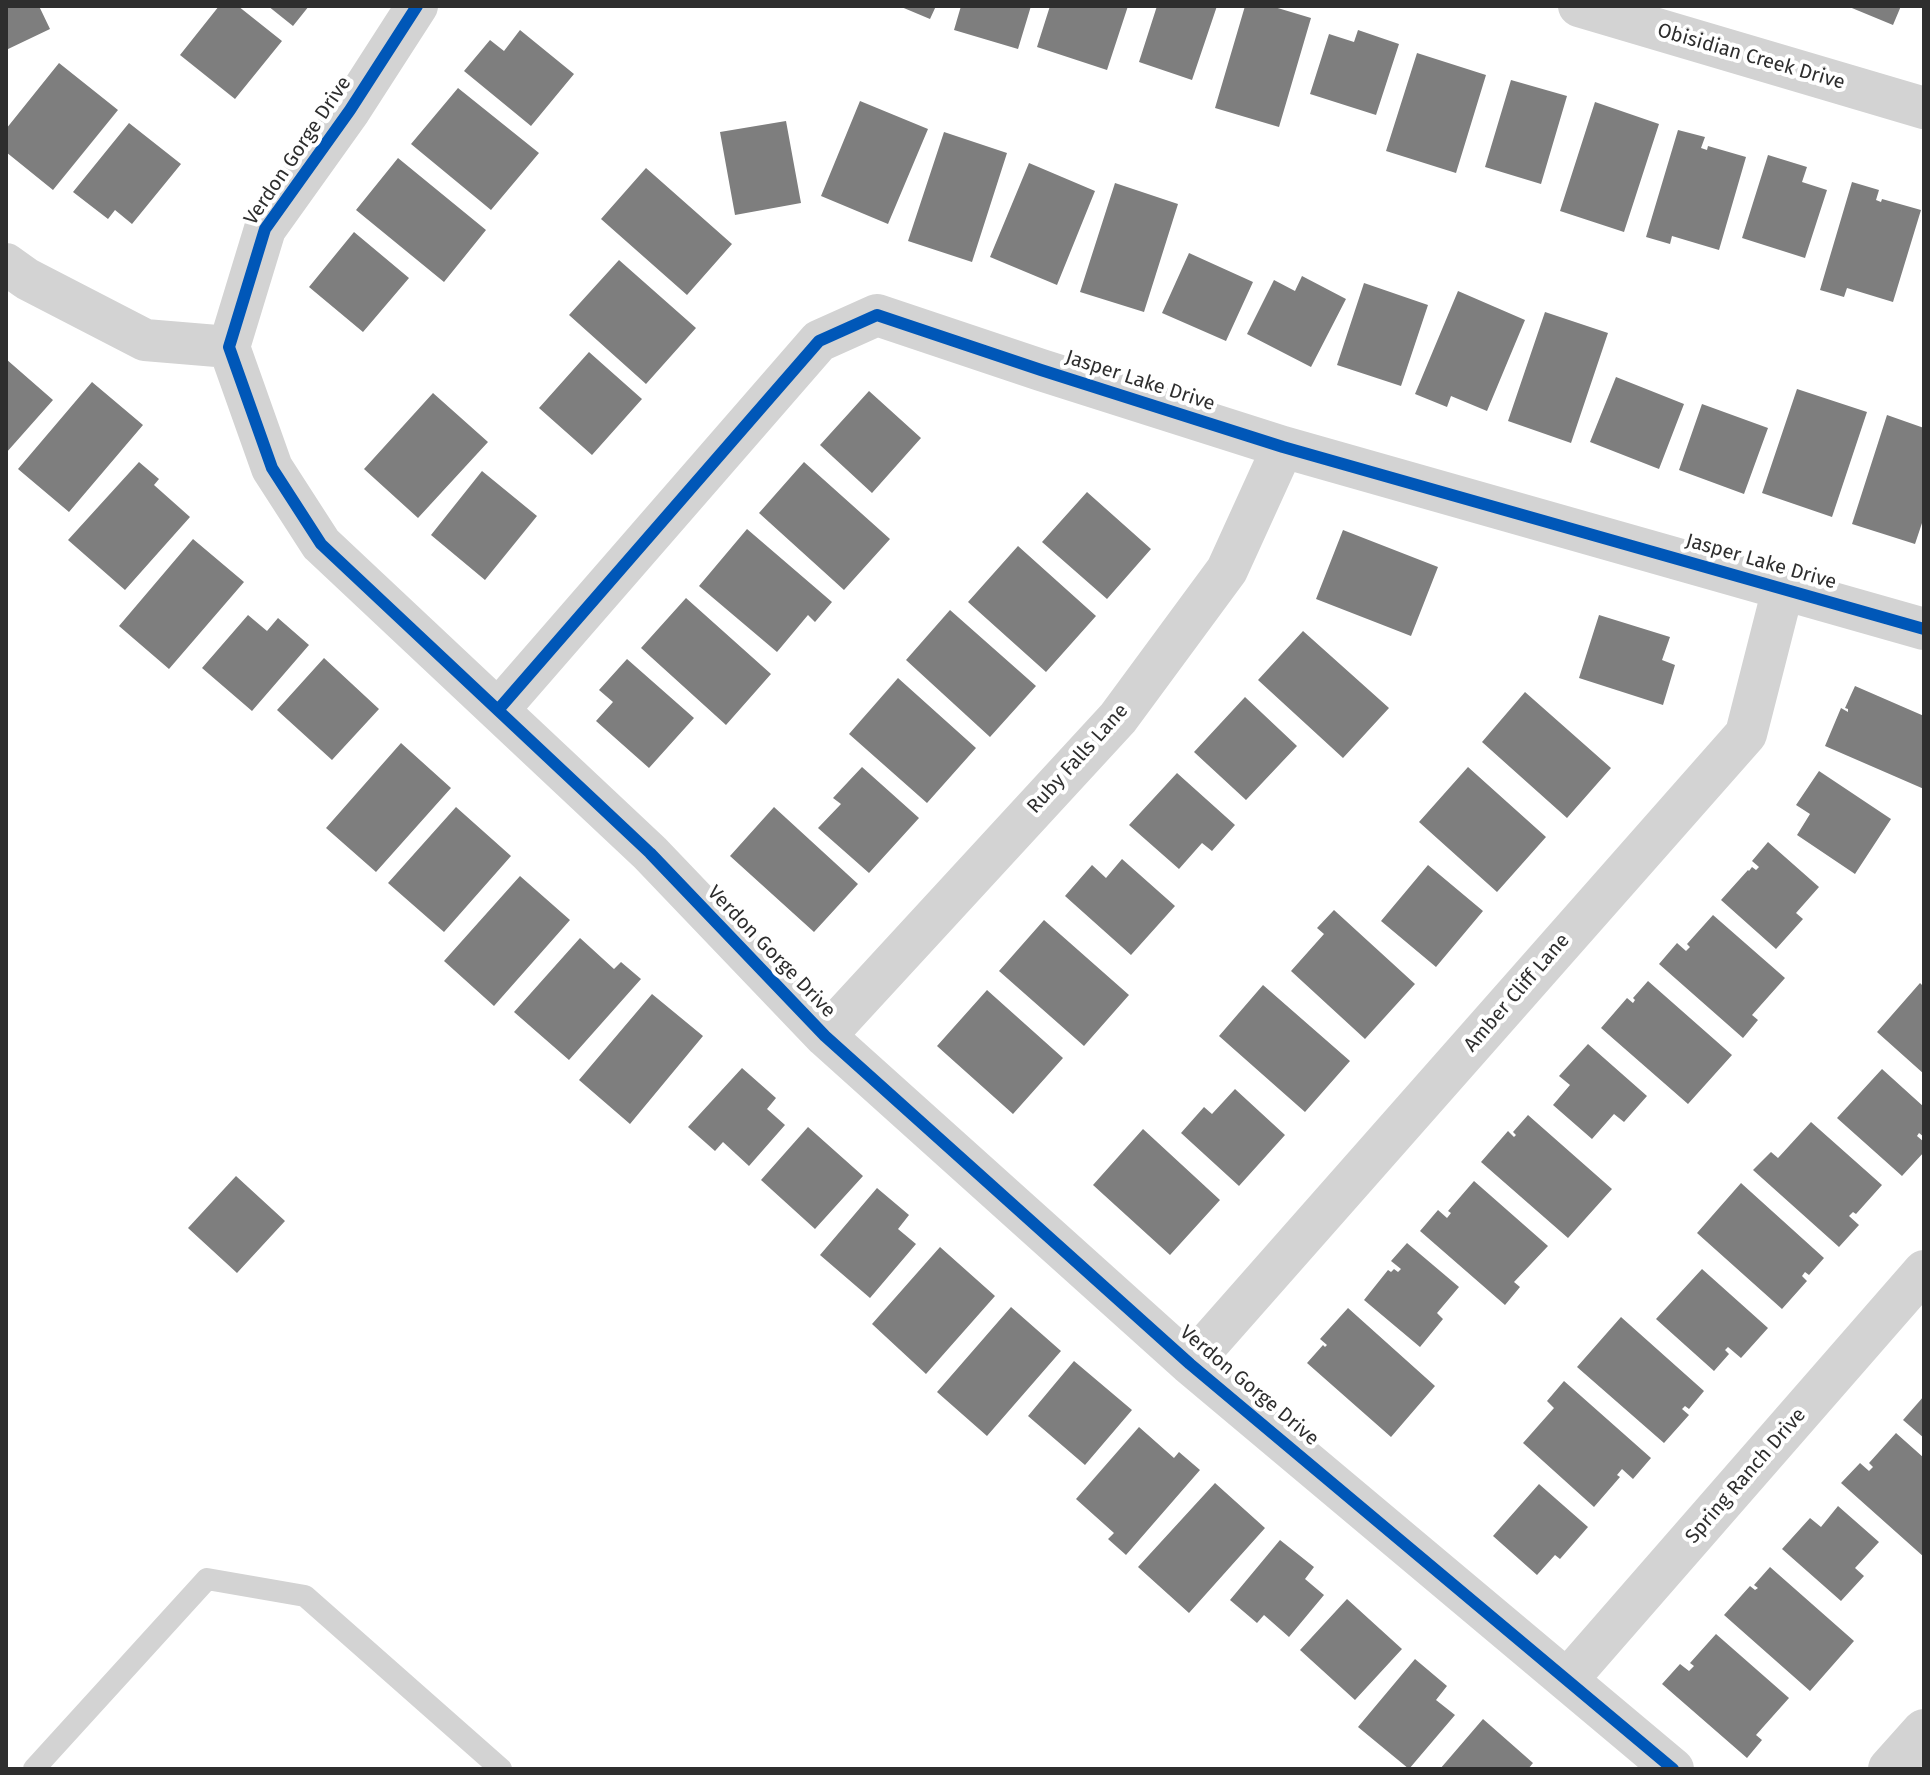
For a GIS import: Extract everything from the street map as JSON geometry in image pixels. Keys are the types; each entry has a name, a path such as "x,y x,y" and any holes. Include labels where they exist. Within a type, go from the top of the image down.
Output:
{"street":[{"name":"Verdon Gorge Drive","path":"417,6 350,110 265,229 229,347 272,468 321,544 650,853 825,1036 1190,1364 1673,1769"},
{"name":"Obisidian Creek Drive","path":"1579,6 1924,108"},
{"path":"6,264 27,279 145,340 229,347"},
{"name":"Jasper Lake Drive","path":"498,710 819,341 877,315 1283,447 1924,629"},
{"name":"Ruby Falls Lane","path":"825,1036 1118,718 1227,570 1283,447"},
{"name":"Amber Cliff Lane","path":"1190,1364 1746,734 1783,589"},
{"name":"Spring Ranch Drive","path":"1567,1680 1924,1271"},
{"path":"1890,1769 1924,1731"}],"lane":[{"path":"34,1769 207,1579 305,1596 501,1769"}],"building":[{"path":"6,6 39,6 50,29 6,50"},
{"path":"219,6 238,6 282,41 235,99 180,55"},
{"path":"268,6 309,6 293,26"},
{"path":"899,6 936,6 930,19"},
{"path":"961,6 1031,6 1018,49 954,30"},
{"path":"1050,6 1128,6 1107,70 1037,47"},
{"path":"1157,6 1217,6 1192,80 1139,62"},
{"path":"1245,6 1271,6 1311,18 1279,127 1215,108"},
{"path":"1847,6 1901,6 1893,25"},
{"path":"520,30 574,74 531,126 464,71 490,40 504,51"},
{"path":"1358,30 1399,44 1376,115 1310,94 1329,34 1354,42"},
{"path":"1417,53 1486,75 1456,173 1386,151"},
{"path":"59,63 118,110 53,190 6,152 6,129"},
{"path":"1511,80 1567,96 1541,184 1485,167"},
{"path":"458,88 539,153 491,210 411,144"},
{"path":"860,101 928,129 888,224 821,196"},
{"path":"1595,102 1659,124 1624,232 1560,211"},
{"path":"786,121 801,203 735,215 720,132"},
{"path":"129,123 181,164 132,224 115,210 108,219 73,192"},
{"path":"1678,130 1705,137 1701,148 1707,150 1708,146 1746,157 1719,250 1672,236 1670,244 1646,237"},
{"path":"944,132 1007,153 972,262 908,241"},
{"path":"1768,155 1807,167 1802,182 1827,190 1805,258 1742,238"},
{"path":"398,158 486,230 444,282 356,210"},
{"path":"1029,163 1095,191 1057,285 990,257"},
{"path":"646,168 732,244 687,295 601,219"},
{"path":"1852,182 1879,190 1876,200 1921,210 1893,302 1847,288 1844,297 1820,290"},
{"path":"1115,183 1178,204 1144,312 1080,292"},
{"path":"354,232 409,278 363,332 309,287"},
{"path":"1189,253 1253,282 1226,341 1162,313"},
{"path":"619,260 696,328 646,384 569,315"},
{"path":"1302,276 1346,299 1311,367 1247,334 1274,280 1295,291"},
{"path":"1364,283 1428,305 1401,386 1337,365"},
{"path":"1458,291 1525,320 1487,411 1451,396 1447,407 1415,394"},
{"path":"1545,312 1608,333 1571,443 1508,421"},
{"path":"589,352 642,399 592,455 539,408"},
{"path":"6,359 53,400 6,453"},
{"path":"1616,377 1684,404 1659,469 1590,442"},
{"path":"92,382 143,425 69,512 18,469"},
{"path":"1797,389 1867,412 1832,517 1762,493"},
{"path":"869,391 921,438 872,493 820,445"},
{"path":"433,393 488,442 418,518 364,469"},
{"path":"1702,404 1768,428 1744,494 1679,470"},
{"path":"1887,415 1924,428 1924,517 1915,544 1852,524"},
{"path":"139,462 159,479 154,485 190,517 125,590 68,540"},
{"path":"804,462 890,539 844,590 759,513"},
{"path":"482,471 537,516 485,580 431,535"},
{"path":"1087,492 1151,549 1107,599 1042,542"},
{"path":"747,529 832,602 815,622 808,615 777,652 699,586"},
{"path":"1343,530 1438,567 1411,636 1316,599"},
{"path":"193,539 244,582 169,669 119,626"},
{"path":"1018,546 1096,616 1046,672 968,602"},
{"path":"686,598 771,674 726,725 641,648"},
{"path":"950,610 1036,686 990,737 906,660"},
{"path":"248,615 267,631 278,618 309,645 252,711 202,668"},
{"path":"1599,615 1670,637 1662,660 1675,665 1663,705 1579,678"},
{"path":"1303,631 1389,708 1343,758 1258,680"},
{"path":"324,658 379,709 332,760 277,710"},
{"path":"627,659 694,718 649,768 596,721 613,702 599,690"},
{"path":"898,678 976,748 927,803 849,734"},
{"path":"1855,686 1924,716 1924,789 1825,746 1841,708 1848,712 1845,708"},
{"path":"1525,692 1611,768 1567,818 1482,742"},
{"path":"1245,697 1297,746 1246,800 1194,752"},
{"path":"401,743 451,788 376,872 326,828"},
{"path":"862,767 919,818 869,873 818,828 841,804 833,798"},
{"path":"1468,767 1546,837 1497,892 1419,822"},
{"path":"1819,771 1891,819 1855,874 1797,835 1810,814 1796,805"},
{"path":"1177,773 1235,825 1212,851 1202,843 1179,869 1129,825"},
{"path":"456,807 511,856 444,932 388,883"},
{"path":"774,807 858,884 814,932 730,856"},
{"path":"1768,842 1819,887 1796,913 1803,919 1776,949 1721,900 1748,870 1759,867 1752,861"},
{"path":"1122,859 1175,906 1131,955 1065,896 1092,865 1106,878"},
{"path":"1428,865 1483,911 1436,967 1381,921"},
{"path":"520,876 570,920 494,1006 444,961"},
{"path":"1334,910 1415,984 1365,1039 1291,971 1324,934 1317,928"},
{"path":"1713,915 1785,978 1752,1015 1758,1020 1743,1038 1659,964 1677,943 1686,951 1690,947 1687,944"},
{"path":"1044,920 1129,995 1084,1046 999,971"},
{"path":"580,938 614,969 621,962 641,979 569,1060 514,1012"},
{"path":"1648,981 1732,1055 1688,1104 1601,1028 1627,998 1633,1003 1633,998"},
{"path":"1920,983 1924,987 1924,1074 1877,1032"},
{"path":"1263,985 1350,1061 1305,1112 1219,1036"},
{"path":"987,990 1063,1058 1013,1114 937,1046"},
{"path":"652,994 703,1036 630,1124 579,1080"},
{"path":"1588,1044 1647,1096 1624,1122 1614,1114 1592,1139 1553,1105 1570,1085 1559,1076"},
{"path":"742,1068 776,1098 767,1109 785,1125 749,1166 723,1142 715,1151 688,1127"},
{"path":"1882,1069 1924,1107 1924,1137 1919,1133 1917,1136 1924,1142 1924,1152 1902,1176 1837,1118"},
{"path":"1235,1089 1285,1135 1239,1186 1181,1133 1204,1107 1212,1114"},
{"path":"1528,1115 1612,1189 1568,1238 1481,1162 1508,1131 1514,1137 1516,1135 1513,1132"},
{"path":"1811,1122 1882,1185 1856,1214 1853,1212 1849,1216 1859,1225 1839,1247 1753,1170 1771,1152 1778,1158"},
{"path":"808,1127 863,1176 815,1229 761,1180"},
{"path":"1143,1129 1220,1200 1170,1255 1093,1185"},
{"path":"236,1176 285,1221 237,1273 188,1228"},
{"path":"1474,1181 1548,1246 1514,1282 1520,1287 1505,1305 1420,1231 1438,1210 1447,1218 1451,1213 1448,1211"},
{"path":"1741,1183 1824,1258 1809,1275 1805,1272 1802,1276 1807,1281 1782,1309 1697,1233"},
{"path":"877,1188 909,1215 898,1229 916,1244 870,1298 820,1255"},
{"path":"1407,1243 1459,1287 1437,1313 1443,1319 1420,1347 1364,1300 1388,1270 1398,1272 1401,1269 1391,1261"},
{"path":"940,1247 995,1296 926,1374 872,1324"},
{"path":"1702,1269 1768,1328 1741,1358 1728,1347 1725,1350 1729,1354 1714,1371 1656,1319"},
{"path":"1011,1307 1061,1351 987,1436 937,1392"},
{"path":"1348,1308 1435,1386 1391,1437 1307,1363 1323,1345 1327,1345 1320,1339"},
{"path":"1621,1317 1704,1391 1689,1409 1685,1406 1682,1409 1689,1415 1664,1443 1577,1367"},
{"path":"1074,1361 1132,1410 1085,1465 1028,1416"},
{"path":"1564,1381 1651,1458 1633,1479 1622,1469 1617,1475 1620,1477 1594,1507 1523,1443 1554,1408 1547,1401"},
{"path":"1924,1396 1924,1438 1903,1420"},
{"path":"1139,1427 1174,1458 1179,1452 1200,1470 1126,1555 1108,1539 1114,1533 1076,1499"},
{"path":"1896,1433 1924,1458 1924,1557 1841,1483 1860,1463 1869,1471 1873,1467 1869,1463"},
{"path":"1215,1483 1265,1528 1189,1613 1138,1567"},
{"path":"1539,1484 1588,1527 1560,1559 1555,1555 1537,1575 1493,1536"},
{"path":"1838,1506 1879,1542 1855,1568 1864,1576 1841,1601 1782,1549 1810,1518 1821,1527"},
{"path":"1280,1540 1314,1567 1305,1579 1324,1595 1289,1637 1264,1615 1257,1623 1230,1600"},
{"path":"1770,1567 1854,1641 1810,1691 1724,1615 1750,1586 1755,1590 1758,1588 1754,1585"},
{"path":"1347,1599 1402,1649 1355,1700 1300,1650"},
{"path":"1716,1634 1789,1698 1756,1735 1762,1740 1747,1758 1662,1684 1680,1664 1689,1671 1694,1666 1690,1663"},
{"path":"1415,1659 1447,1686 1436,1700 1455,1715 1409,1769 1358,1727"},
{"path":"1483,1719 1533,1763 1528,1769 1440,1769"}],"cycle path":[{"path":"417,6 350,110 265,229 229,347 272,468 321,544 650,853 825,1036 1190,1364 1673,1769"},
{"path":"498,710 819,341 877,315 1283,447 1924,629"}]}
